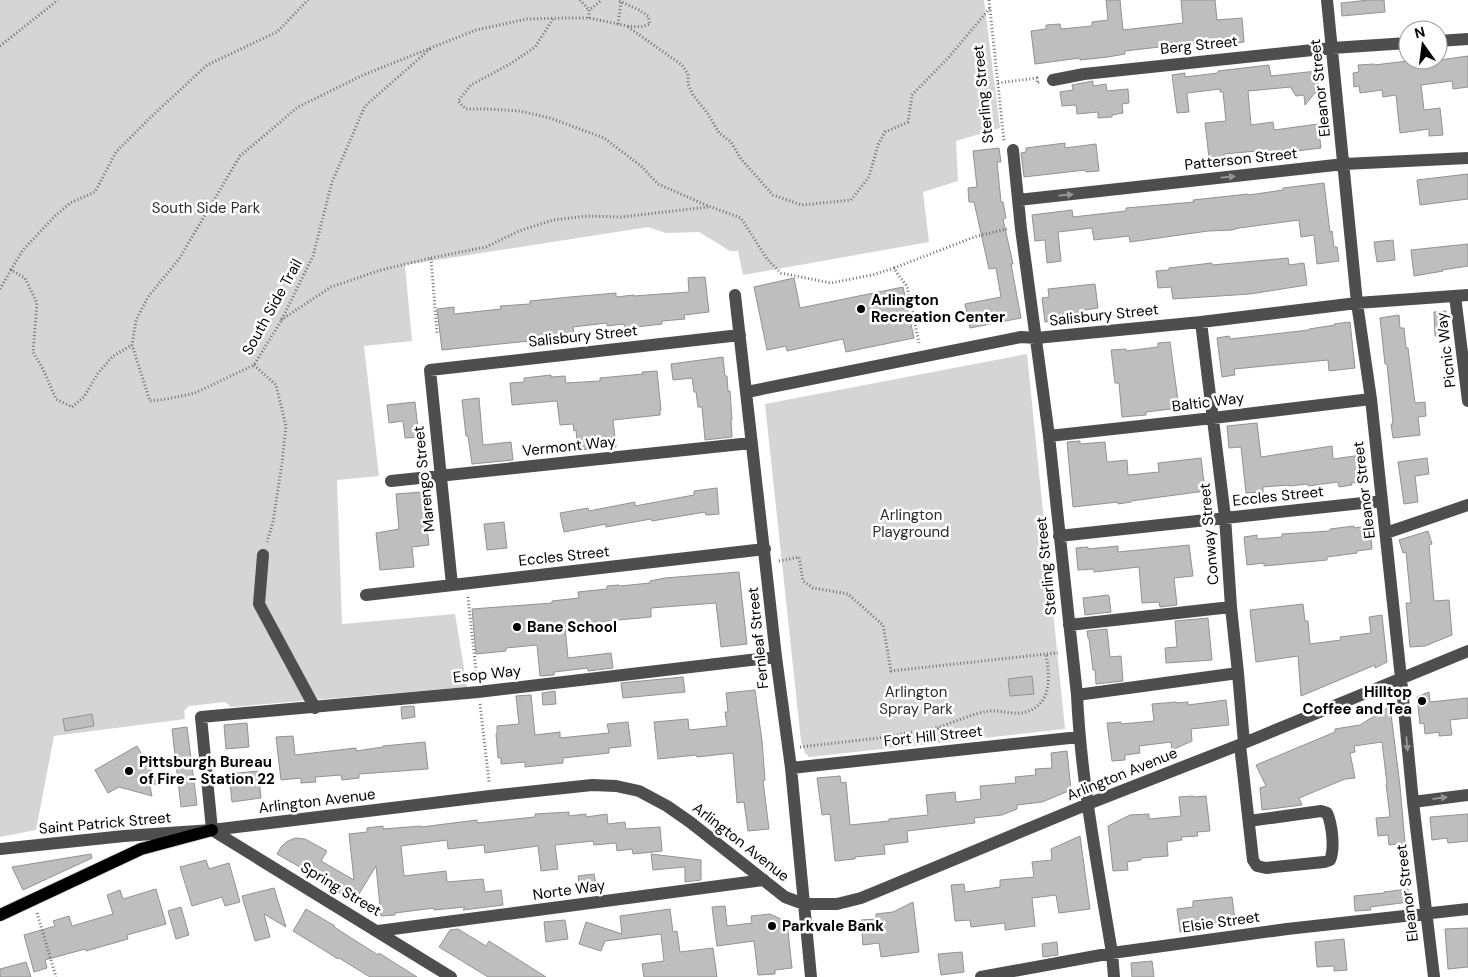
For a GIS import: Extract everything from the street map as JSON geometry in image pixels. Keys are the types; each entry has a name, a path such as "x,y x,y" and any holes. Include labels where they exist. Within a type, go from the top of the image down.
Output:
{"main road":[{"name":"Arlington Avenue","path":"0,915 141,849 212,830"}],"street":[{"name":"Eleanor Street","path":"1327,0 1358,303 1386,533 1412,802 1434,977"},
{"path":"1448,40 1468,39"},
{"name":"Berg Street","path":"1053,80 1084,74 1332,48 1398,44"},
{"name":"Sterling Street","path":"1009,149 1018,200 1049,436 1077,695 1079,737 1114,977"},
{"name":"Patterson Street","path":"1018,200 1344,164 1468,158"},
{"name":"Fernleaf Street","path":"735,295 776,657 791,768 811,977"},
{"name":"Salisbury Street","path":"747,392 1021,337 1036,338 1202,322 1358,303 1462,296"},
{"name":"Picnic Way","path":"1462,296 1468,401"},
{"name":"Conway Street","path":"1202,322 1225,517 1248,821 1253,860 1257,866 1266,868 1324,862 1330,860 1333,853 1330,819 1327,813 1321,811 1248,821"},
{"name":"Salisbury Street","path":"430,370 740,335"},
{"name":"Marengo Street","path":"430,370 452,585"},
{"name":"Baltic Way","path":"1049,436 1370,399"},
{"name":"Vermont Way","path":"391,480 752,442"},
{"name":"Eccles Street","path":"1059,536 1381,501"},
{"path":"1386,533 1468,504"},
{"name":"Eccles Street","path":"366,596 765,550"},
{"path":"263,555 259,604 315,708"},
{"path":"1069,625 1231,607"},
{"name":"Arlington Avenue","path":"212,830 490,796 592,786 616,786 638,791 667,806 785,897 804,904 837,904 861,898 1088,804 1242,744 1468,651"},
{"name":"Esop Way","path":"212,830 201,717 478,692 776,657"},
{"path":"1077,695 1238,672"},
{"name":"Fort Hill Street","path":"791,768 1079,737"},
{"path":"1412,802 1468,795"},
{"name":"Saint Patrick Street","path":"0,849 124,836 212,830"},
{"name":"Spring Street","path":"212,830 378,931 448,977"},
{"name":"Norte Way","path":"378,931 764,880"},
{"name":"Elsie Street","path":"981,977 1112,954 1287,929 1468,909"}],"path":[{"path":"0,46 58,0"},
{"path":"0,288 23,250 70,203 95,192 116,152 151,117 207,65 277,32 308,0"},
{"path":"580,0 589,10 589,18"},
{"path":"589,10 602,0"},
{"name":"South Side Trail","path":"430,49 365,106 332,182 312,256 281,321 254,365 195,393 150,401 132,345 136,320 148,297 179,259 240,156 298,107 363,75 476,30 527,19 553,18 589,18 641,27 650,24 648,16 617,0"},
{"name":"Sterling Street","path":"989,0 998,83 1009,149"},
{"path":"618,24 622,2"},
{"path":"628,26 682,64 688,74 688,84 693,94 719,133 731,142 741,159 773,195 802,205 852,200 869,177 878,145 885,132 908,122 912,95 990,8"},
{"path":"553,18 536,47 510,64 471,85 458,101 466,110 520,111 550,118 604,138 641,166 658,184 710,207 741,218 767,259 781,273 831,283 872,275 977,236 1013,228"},
{"path":"998,83 1036,78 1037,83 1053,80"},
{"path":"281,321 331,287 381,270 486,247 518,231 553,220 586,216 621,217 648,215 710,207"},
{"path":"431,258 438,333"},
{"path":"894,268 907,286 919,343"},
{"path":"11,270 25,278 37,303 33,352 43,368 56,399 72,407 84,397 98,373 113,356 132,345"},
{"path":"254,365 276,386 286,426 273,522 263,555"},
{"path":"779,561 800,557 803,581 813,588 848,594 883,625 891,671 1058,653"},
{"path":"799,747 879,738 937,728 988,711 1022,714 1036,708 1048,688 1046,654"},
{"path":"937,728 965,737"},
{"path":"33,900 56,977"}],"green space":[{"name":"South Side Park","path":"0,0 984,0 1000,128 956,141 958,181 923,192 929,242 743,275 738,251 730,251 699,232 666,233 648,227 405,265 412,341 364,346 379,476 337,480 342,624 455,614 467,687 231,707 225,702 189,706 184,711 185,719 54,736 36,830 0,837"},
{"name":"Arlington Playground","path":"1027,354 1065,729 809,757 805,753 801,741 765,404"}],"building":[{"path":"1106,0 1120,0 1123,30 1183,23 1181,0 1215,0 1217,20 1242,18 1244,42 1227,44 1227,39 1125,51 1125,54 1108,57 1080,60 1080,58 1035,64 1031,31 1046,29 1046,25 1060,24 1061,29 1092,26 1092,22 1108,20"},
{"path":"1384,0 1385,12 1342,16 1341,3"},
{"path":"1468,56 1468,87 1453,89 1452,81 1421,85 1424,110 1440,108 1443,135 1429,136 1429,129 1400,133 1396,95 1383,97 1382,90 1360,93 1359,86 1354,87 1353,73 1359,72 1358,65 1398,62 1398,70 1448,70 1448,59"},
{"path":"1269,65 1271,76 1317,71 1319,88 1305,105 1304,95 1296,96 1291,87 1248,91 1251,125 1273,122 1274,130 1318,124 1321,148 1256,156 1256,151 1224,154 1224,156 1209,158 1205,123 1226,121 1223,92 1220,92 1220,89 1187,93 1189,112 1177,113 1172,75 1185,73 1185,77"},
{"path":"1093,81 1093,86 1106,84 1107,91 1128,89 1129,103 1122,104 1123,113 1112,115 1112,117 1098,118 1098,112 1077,114 1076,105 1062,106 1060,92 1073,90 1072,85"},
{"path":"1065,143 1065,148 1096,144 1099,171 1086,172 1085,170 1024,177 1021,153 1026,152 1026,148"},
{"path":"999,148 1001,162 997,162 1001,202 1003,202 1006,218 1003,219 1013,264 1011,264 1021,318 970,328 965,304 1001,297 996,268 989,269 974,202 969,202 968,188 977,187 973,151"},
{"path":"1468,174 1468,199 1420,205 1417,180"},
{"path":"1324,183 1330,232 1332,231 1334,247 1337,247 1339,261 1317,264 1314,235 1301,237 1299,220 1130,242 1129,236 1094,240 1092,228 1058,232 1061,261 1047,263 1045,240 1035,241 1032,215 1072,210 1073,217 1126,211 1126,208 1249,195 1283,190 1283,188"},
{"path":"1393,240 1395,260 1377,262 1374,242"},
{"path":"1468,244 1468,266 1414,276 1411,250"},
{"path":"1288,258 1289,265 1304,263 1307,285 1250,294 1173,299 1171,287 1158,288 1156,271 1169,270 1169,268"},
{"path":"705,277 709,312 684,315 685,319 662,321 662,324 637,327 638,330 625,332 624,324 607,326 607,323 573,327 574,334 529,338 529,341 442,350 437,309 454,307 454,314 501,309 500,306 530,304 530,301 570,297 616,293 616,297 689,292 688,278"},
{"path":"794,278 800,308 903,287 914,338 846,352 843,339 787,351 786,346 767,350 754,287"},
{"path":"1095,284 1098,308 1078,311 1080,322 1067,324 1066,319 1045,322 1042,298 1049,297 1048,289"},
{"path":"1446,311 1448,336 1435,336 1434,312"},
{"path":"1399,315 1400,328 1404,328 1406,348 1408,348 1415,403 1425,402 1426,416 1418,417 1420,435 1393,438 1387,364 1385,364 1380,318"},
{"path":"1350,322 1355,368 1329,371 1328,360 1234,369 1235,375 1222,377 1217,338 1229,336 1230,339 1309,330"},
{"path":"1170,342 1179,408 1146,412 1146,415 1122,417 1119,383 1115,383 1111,350 1126,349 1126,351 1158,347 1158,343"},
{"path":"723,357 728,391 730,391 732,437 705,440 702,407 698,407 692,378 673,380 671,364"},
{"path":"657,371 660,415 613,420 616,447 578,450 576,430 574,431 573,424 560,425 557,401 512,405 510,383 524,382 524,378 551,375 551,377 565,376 566,383 600,381 600,378"},
{"path":"479,398 483,445 511,442 513,460 472,464 468,436 466,436 462,400"},
{"path":"415,402 419,437 405,438 403,421 389,423 387,405"},
{"path":"1257,423 1261,457 1332,446 1333,459 1362,455 1365,482 1351,483 1352,485 1339,487 1338,482 1308,486 1308,484 1263,487 1263,492 1246,493 1241,447 1229,448 1227,426"},
{"path":"1080,441 1080,444 1105,442 1107,462 1127,460 1128,475 1159,472 1158,463 1201,458 1205,491 1118,504 1118,502 1073,507 1067,442"},
{"path":"1427,458 1429,474 1415,476 1418,502 1404,504 1398,462"},
{"path":"717,488 719,514 706,515 705,512 606,527 606,524 564,532 560,513 588,508 589,511 635,502 635,506 694,495 694,491"},
{"path":"423,492 429,545 412,547 414,567 380,570 376,533 399,529 396,494"},
{"path":"504,522 507,548 487,550 484,524"},
{"path":"1354,526 1354,528 1370,526 1372,549 1327,557 1327,560 1264,566 1264,563 1247,565 1244,537 1257,535 1257,539 1282,537 1282,534 1330,531 1330,529"},
{"path":"1428,531 1432,544 1429,545 1434,601 1449,600 1452,635 1425,646 1410,647 1406,603 1411,603 1406,552 1403,553 1399,540"},
{"path":"1189,545 1193,576 1174,578 1177,605 1160,607 1159,602 1142,603 1139,567 1094,572 1094,569 1078,570 1076,548 1088,547 1088,549 1118,546 1118,552"},
{"path":"739,572 747,644 721,647 716,603 651,608 651,617 575,624 575,626 565,627 568,658 611,653 613,668 588,671 588,668 554,672 554,675 540,676 537,645 506,648 506,651 476,654 472,609 552,603 552,601 579,598 578,592 607,589 607,586 650,583 650,581 665,578"},
{"path":"1108,595 1111,612 1085,615 1083,598"},
{"path":"1303,604 1305,621 1308,621 1310,644 1341,640 1340,637 1371,633 1369,617 1382,615 1387,662 1375,668 1375,665 1301,696 1298,656 1256,662 1250,610"},
{"path":"1208,618 1212,660 1166,663 1165,648 1177,647 1175,621"},
{"path":"1107,629 1110,657 1121,656 1123,681 1096,684 1087,631"},
{"path":"1032,676 1034,694 1010,696 1008,679"},
{"path":"683,677 685,692 623,698 621,683"},
{"path":"755,690 762,741 765,780 763,781 769,829 748,831 744,802 737,803 733,753 658,759 654,722 688,719 689,730 727,726 725,712 728,712 726,693"},
{"path":"555,691 556,704 543,705 542,693"},
{"path":"1429,692 1430,702 1468,698 1468,718 1450,720 1452,735 1439,736 1439,732 1425,734 1424,723 1420,724 1417,697"},
{"path":"531,695 535,735 560,732 560,738 609,733 607,724 628,722 631,746 609,748 609,753 563,758 563,763 525,767 525,762 501,764 501,758 498,758 497,726 519,724 516,696"},
{"path":"1226,700 1229,725 1191,729 1192,741 1172,750 1171,742 1139,746 1140,753 1125,755 1125,760 1112,761 1107,723 1121,722 1121,724 1154,721 1152,704 1188,702 1188,705"},
{"path":"414,706 415,717 402,719 401,707"},
{"path":"1390,706 1405,843 1389,845 1388,835 1378,836 1376,818 1390,817 1382,742 1354,746 1355,752 1350,753 1355,778 1345,779 1299,798 1302,805 1262,810 1260,788 1266,786 1256,765 1335,732 1335,729 1360,725"},
{"path":"92,714 94,726 65,731 63,719"},
{"path":"247,723 249,747 226,749 224,725"},
{"path":"187,727 197,805 181,807 172,729"},
{"path":"293,736 295,755 356,748 356,751 425,742 428,769 359,774 359,778 342,780 341,775 315,777 316,782 301,783 301,778 281,780 276,737"},
{"name":"Pittsburgh Bureau of Fire - Station 22","path":"137,746 160,786 149,782 152,796 119,787 108,793 95,770"},
{"path":"1067,751 1071,790 1042,802 1017,805 1017,809 1002,815 974,818 975,823 907,831 908,842 884,845 885,854 835,861 830,814 822,815 817,778 840,776 841,783 846,782 850,825 889,821 889,819 928,815 926,795 955,792 956,802 981,799 980,786 1016,783 1015,777 1036,775 1035,769 1052,768 1051,753"},
{"path":"258,771 261,798 232,802 229,774"},
{"path":"1206,796 1210,831 1197,832 1198,836 1181,837 1182,840 1167,842 1168,856 1141,858 1141,860 1127,862 1128,870 1113,871 1108,826 1130,815 1149,814 1149,819 1181,816 1179,797"},
{"path":"569,812 569,816 586,814 586,817 607,814 608,824 625,822 626,829 660,827 662,851 633,854 632,849 617,851 616,843 594,845 593,841 555,845 558,869 541,871 538,846 485,853 484,845 448,849 447,840 401,846 404,876 446,871 447,882 483,879 485,892 501,890 503,905 463,910 465,907 434,910 434,908 381,916 376,866 354,902 318,880 319,878 277,854 286,842 295,838 305,839 327,851 321,861 354,880 349,834 367,832 367,828 383,826 383,829 421,827 477,820 477,823 535,817 535,814"},
{"path":"1468,814 1468,841 1448,843 1447,838 1432,840 1430,817"},
{"path":"1080,836 1090,909 1059,913 1056,895 1032,898 1035,926 1005,930 1005,923 971,927 970,920 955,921 951,885 964,884 965,892 1000,887 1000,880 1034,877 1032,862 1052,860 1051,849"},
{"path":"91,854 92,858 23,890 12,867"},
{"path":"651,854 701,860 701,880 685,882 685,867 653,870"},
{"path":"206,860 209,869 229,863 240,902 225,906 222,897 192,906 180,867"},
{"path":"594,874 597,891 581,894 578,876"},
{"path":"274,888 286,927 264,914 270,937 255,941 242,896"},
{"path":"156,889 166,924 127,935 128,939 45,960 47,968 34,972 24,935 55,926 53,921 69,916 72,926 113,914 107,895 120,890 123,899"},
{"path":"1408,889 1409,902 1370,907 1371,910 1355,911 1354,896"},
{"path":"1232,897 1235,920 1205,924 1205,926 1192,927 1193,931 1180,932 1177,909 1193,907 1193,901"},
{"path":"913,902 919,952 881,957 879,943 863,945 861,920 876,919 876,914 893,912"},
{"path":"725,906 727,926 752,923 751,916 770,914 787,922 792,968 775,970 775,974 758,975 754,941 717,946 712,907"},
{"path":"181,907 189,935 176,939 168,911"},
{"path":"306,909 378,955 379,953 417,977 370,977 338,959 293,931"},
{"path":"670,909 673,932 677,931 680,952 713,948 717,977 644,977 642,964 664,961 661,934 605,941 601,951 579,944 586,922 622,934 620,916"},
{"path":"565,920 568,939 546,942 544,922"},
{"path":"1468,928 1468,967 1448,969 1445,929"},
{"path":"458,929 486,946 489,941 546,977 488,977 439,947 450,930"},
{"path":"1344,939 1347,970 1334,971 1334,966 1317,967 1315,942"},
{"path":"1057,942 1058,955 1043,957 1042,944"},
{"path":"962,952 964,972 941,975 938,954"},
{"path":"1152,961 1154,977 1132,977 1131,963"},
{"path":"26,962 31,977 0,977 0,969"}],"place":[{"name":"Arlington Recreation Center","path":"861,309"},
{"name":"Bane School","path":"517,627"},
{"name":"Hilltop Coffee and Tea","path":"1422,701"},
{"name":"Pittsburgh Bureau of Fire - Station 22","path":"129,771"},
{"name":"Parkvale Bank","path":"772,926"}],"park label":[{"name":"Arlington Spray Park","path":"916,700"}]}
